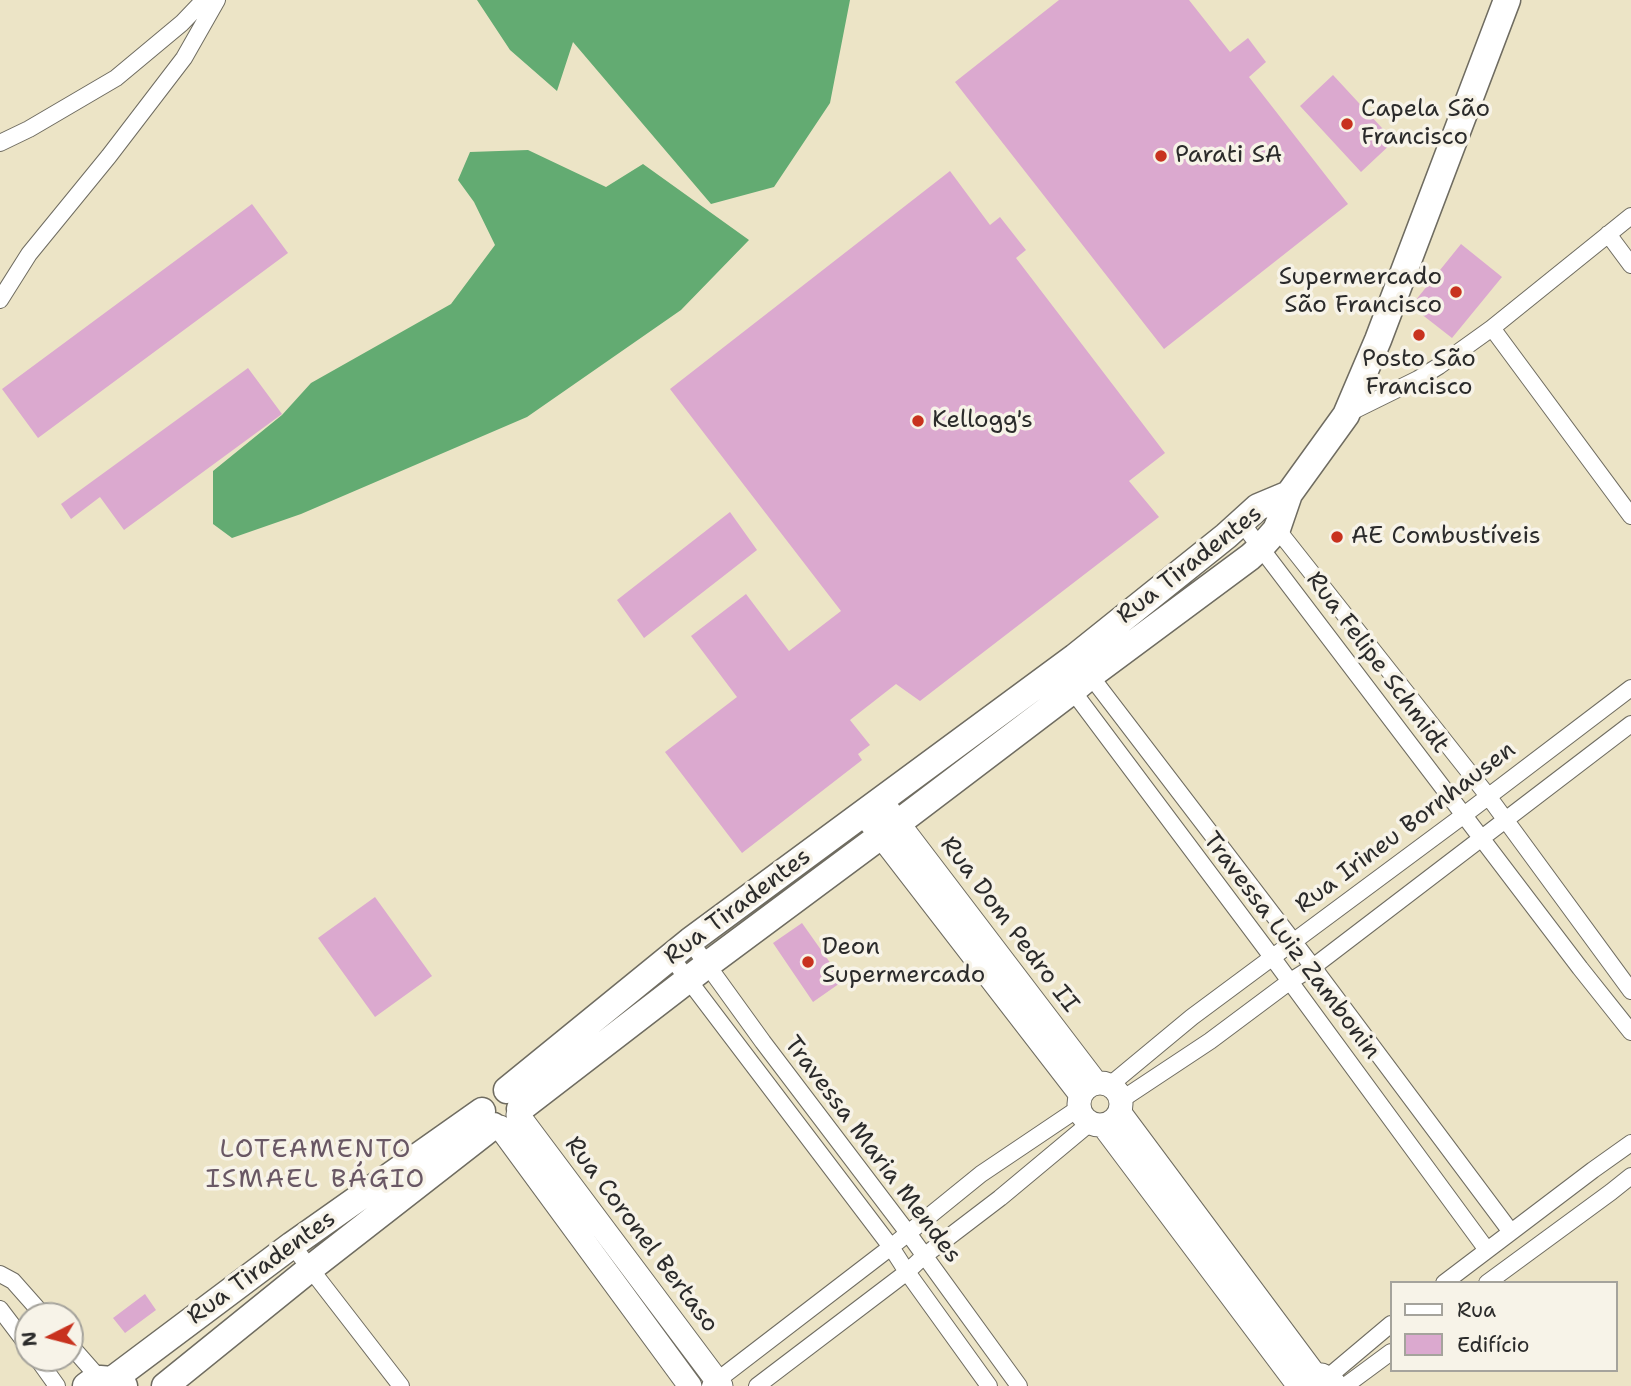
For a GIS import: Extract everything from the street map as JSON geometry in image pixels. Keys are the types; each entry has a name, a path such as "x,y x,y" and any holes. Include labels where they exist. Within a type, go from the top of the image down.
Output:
{"main road":[{"path":"1289,494 1346,415 1378,340 1507,0"},
{"name":"Rua Tiradentes","path":"165,1386 503,1113 698,973 889,830 1074,673 1250,514 1289,494"},
{"name":"Rua Tiradentes","path":"106,1383 292,1245 503,1113 681,949 871,806 1250,557 1269,538 1289,494"},
{"path":"166,1339 191,1365"}],"street":[{"path":"0,143 116,78 182,23 204,0"},
{"path":"0,300 29,254 184,58 217,0"},
{"path":"1346,415 1438,366 1492,328 1631,216"},
{"path":"1608,234 1631,265"},
{"path":"1492,328 1631,516"},
{"name":"Rua Felipe Schmidt","path":"1250,514 1403,736 1631,1032"},
{"name":"Rua Felipe Schmidt","path":"1250,514 1425,718 1488,796 1631,991"},
{"name":"Travessa Luiz Zambonin","path":"1074,673 1163,771 1511,1232"},
{"name":"Travessa Luiz Zambonin","path":"1074,673 1142,785 1487,1250"},
{"name":"Rua Irineu Bornhausen","path":"757,1386 1000,1198 1192,1017 1631,688"},
{"path":"1608,705 1629,730"},
{"path":"1403,736 1425,718"},
{"name":"Rua Irineu Bornhausen","path":"716,1384 981,1174 1210,1041 1629,730"},
{"path":"1142,785 1163,771"},
{"name":"Rua Dom Pedro II","path":"871,806 1100,1104 1320,1383"},
{"path":"1363,889 1382,914"},
{"name":"Travessa Maria Mendes","path":"681,949 698,973 747,1058 891,1247 989,1386"},
{"name":"Travessa Maria Mendes","path":"681,949 698,973 763,1042 908,1233 1019,1386"},
{"path":"1580,968 1602,951"},
{"path":"1192,1017 1210,1041"},
{"path":"747,1058 763,1042"},
{"name":"Rua Coronel Bertaso","path":"503,1113 617,1248 716,1384"},
{"name":"Rua Coronel Bertaso","path":"503,1113 599,1262 690,1386"},
{"path":"1410,1146 1433,1127"},
{"path":"1447,1281 1631,1143"},
{"path":"1593,1170 1611,1192"},
{"path":"981,1174 1000,1198"},
{"path":"1490,1281 1631,1176"},
{"path":"292,1245 401,1386"},
{"path":"599,1262 617,1248"},
{"path":"6,1277 30,1302"},
{"path":"0,1309 14,1328"},
{"path":"1320,1383 1390,1325"},
{"path":"1320,1383 1390,1352"},
{"path":"84,1360 106,1383"}],"green space":[{"path":"477,0 850,0 830,103 774,187 711,204 573,42 557,91 510,50"},
{"path":"528,150 606,187 643,164 749,240 681,310 527,417 301,514 232,538 213,524 213,471 282,415 311,383 451,304 495,245 474,202 458,180 470,152"}],"building":[{"name":"Parati SA","path":"1059,0 1189,0 1230,52 1248,38 1266,62 1249,77 1348,204 1164,349 955,82"},
{"name":"Capela São Francisco","path":"1333,75 1394,141 1361,172 1300,106"},
{"name":"Kellogg's","path":"950,171 990,225 1000,217 1026,250 1016,258 1165,453 1129,481 1159,517 920,701 896,684 850,720 870,745 858,754 862,760 742,853 665,752 737,697 691,636 746,594 789,651 841,611 670,389"},
{"path":"252,204 288,253 38,438 2,389"},
{"name":"Supermercado São Francisco","path":"1461,244 1502,277 1452,338 1411,306"},
{"path":"248,368 282,414 124,530 100,497 71,519 61,504"},
{"path":"730,512 757,550 644,638 617,600"},
{"path":"375,897 432,976 375,1017 318,938"},
{"name":"Deon Supermercado","path":"802,923 843,981 813,1002 773,943"},
{"path":"145,1294 156,1310 125,1333 113,1318"}],"place":[{"name":"Capela São Francisco","path":"1347,124"},
{"name":"Parati SA","path":"1161,156"},
{"name":"Supermercado São Francisco","path":"1456,292"},
{"name":"Posto São Francisco","path":"1419,335"},
{"name":"Kellogg's","path":"918,421"},
{"name":"AE Combustíveis","path":"1337,537"},
{"name":"Deon Supermercado","path":"808,962"}],"district":[{"name":"LOTEAMENTO ISMAEL BÁGIO","path":"316,1165"}]}
